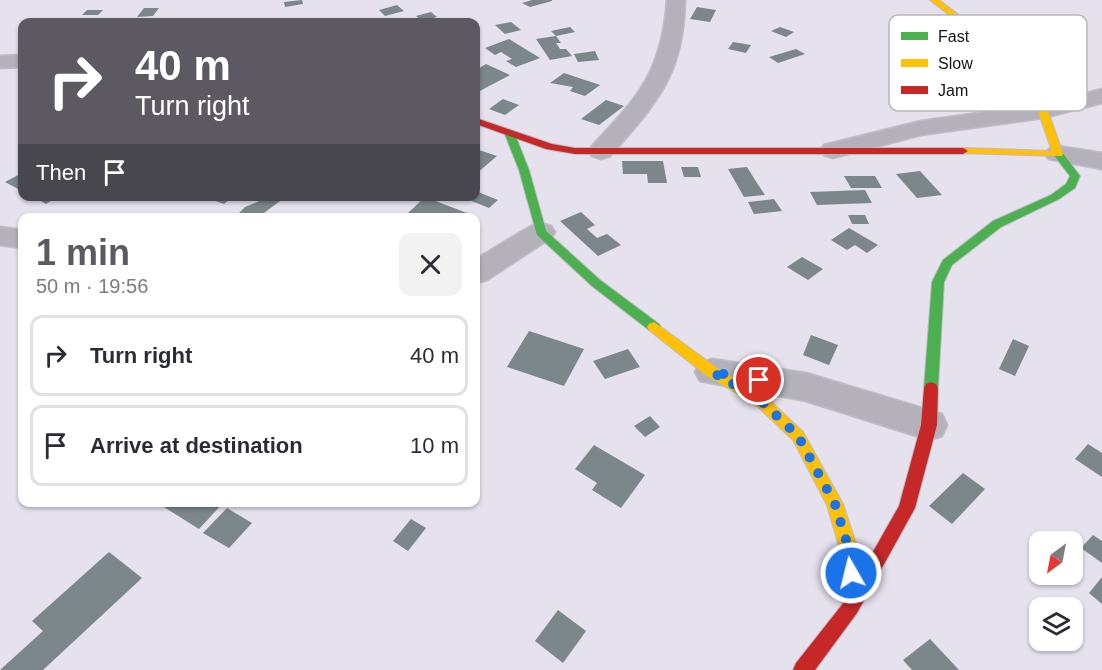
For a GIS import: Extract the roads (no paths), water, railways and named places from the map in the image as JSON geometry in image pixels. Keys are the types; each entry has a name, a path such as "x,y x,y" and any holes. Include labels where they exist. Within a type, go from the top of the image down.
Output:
{"street":[{"path":"601,151 643,104 666,70 676,30 676,0"},
{"path":"934,0 954,15"},
{"path":"0,62 18,61"},
{"path":"1087,100 1102,96"},
{"path":"803,670 851,607 907,508 929,425 938,282 947,263 997,224 1055,197 1071,186 1075,176 1058,154 1043,111 921,128 833,150"},
{"path":"480,122 550,147 575,151 833,150 1058,154 1102,161"},
{"path":"509,132 524,170 541,232 596,283 712,372 759,399 798,436 835,504 851,556 851,607"},
{"path":"480,270 541,232"},
{"path":"0,236 18,238"},
{"path":"712,372 806,387 929,425"}]}
